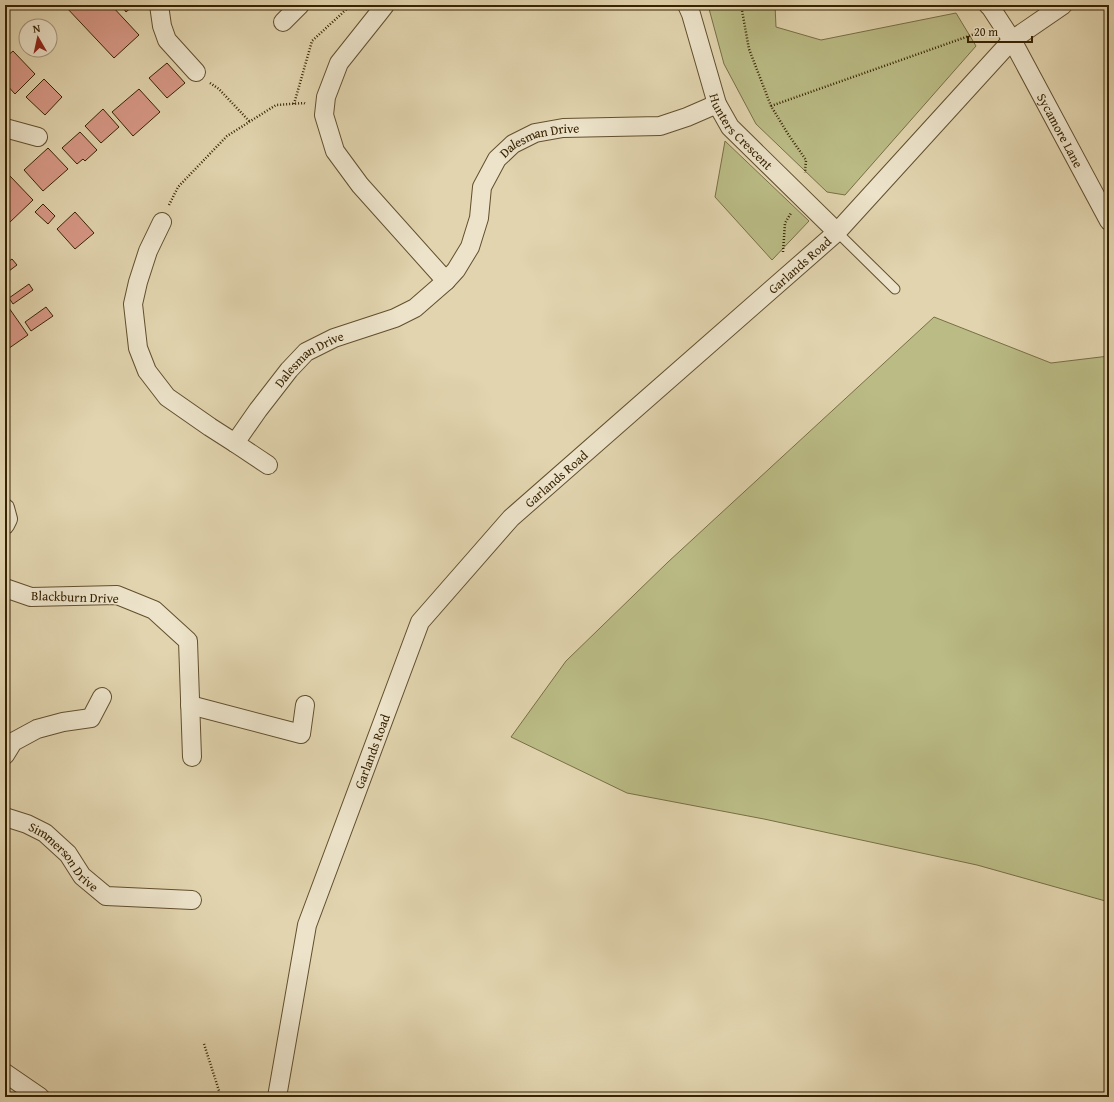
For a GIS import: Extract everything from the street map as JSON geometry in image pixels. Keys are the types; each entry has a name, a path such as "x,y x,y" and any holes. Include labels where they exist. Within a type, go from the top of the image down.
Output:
{"street":[{"path":"159,5 162,26 167,40 196,72"},
{"path":"283,22 300,5"},
{"path":"385,5 339,62 326,97 324,115 335,151 360,185 446,281"},
{"name":"Hunters Crescent","path":"687,5 691,14 717,104 730,127 838,232"},
{"path":"988,5 1012,40"},
{"name":"Garlands Road","path":"277,1097 307,925 420,622 511,518 838,232 1012,40 1063,5"},
{"name":"Sycamore Lane","path":"1012,40 1109,222"},
{"name":"Dalesman Drive","path":"235,443 289,370 306,352 334,338 395,318 415,308 446,281 456,270 470,247 479,218 482,187 497,159 513,144 535,133 563,128 660,126 687,117 717,104"},
{"path":"5,128 38,137"},
{"path":"162,222 148,251 133,304 138,348 147,371 167,397 268,465"},
{"path":"5,508 8,519 5,525"},
{"name":"Blackburn Drive","path":"5,588 32,597 117,595 154,610 188,641 192,757"},
{"path":"5,755 13,742 37,729 62,722 91,718 102,697"},
{"path":"190,705 301,734 305,705"},
{"name":"Simmerson Drive","path":"5,817 27,824 46,833 68,854 82,876 106,896 192,900"},
{"path":"5,1073 40,1097"}],"lane":[{"path":"838,232 895,290"}],"path":[{"path":"294,104 312,41 351,5"},
{"path":"741,5 748,49 771,106 806,160 801,196 785,223 782,280"},
{"path":"771,106 1002,24"},
{"path":"196,72 219,90 250,122"},
{"path":"162,222 178,187 227,136 276,105 304,103 324,115"},
{"path":"204,1044 221,1097"}],"green space":[{"path":"708,5 775,5 776,27 821,40 956,13 976,46 845,195 827,192 756,124 724,64"},
{"path":"725,141 809,221 772,260 715,197"},
{"path":"934,317 1051,363 1109,356 1109,902 977,865 764,819 627,793 511,737 566,661 668,562"}],"building":[{"path":"111,5 139,35 114,58 65,6"},
{"path":"121,5 134,5 126,12"},
{"path":"13,51 18,58 35,74 15,94 5,83 5,58"},
{"path":"167,63 185,83 167,98 149,78"},
{"path":"44,79 62,97 45,115 26,97"},
{"path":"139,89 160,112 133,136 112,112"},
{"path":"103,109 119,127 101,143 85,126"},
{"path":"80,132 97,150 85,161 83,159 77,164 62,148"},
{"path":"48,148 68,169 43,191 24,170"},
{"path":"10,176 33,200 9,223 5,218 5,180"},
{"path":"43,204 55,216 48,224 35,212"},
{"path":"75,212 94,233 75,249 57,229"},
{"path":"12,259 17,265 5,274 5,264"},
{"path":"29,284 33,290 13,304 9,298"},
{"path":"46,307 53,316 31,331 25,322"},
{"path":"9,308 28,335 5,351 5,311"}]}
